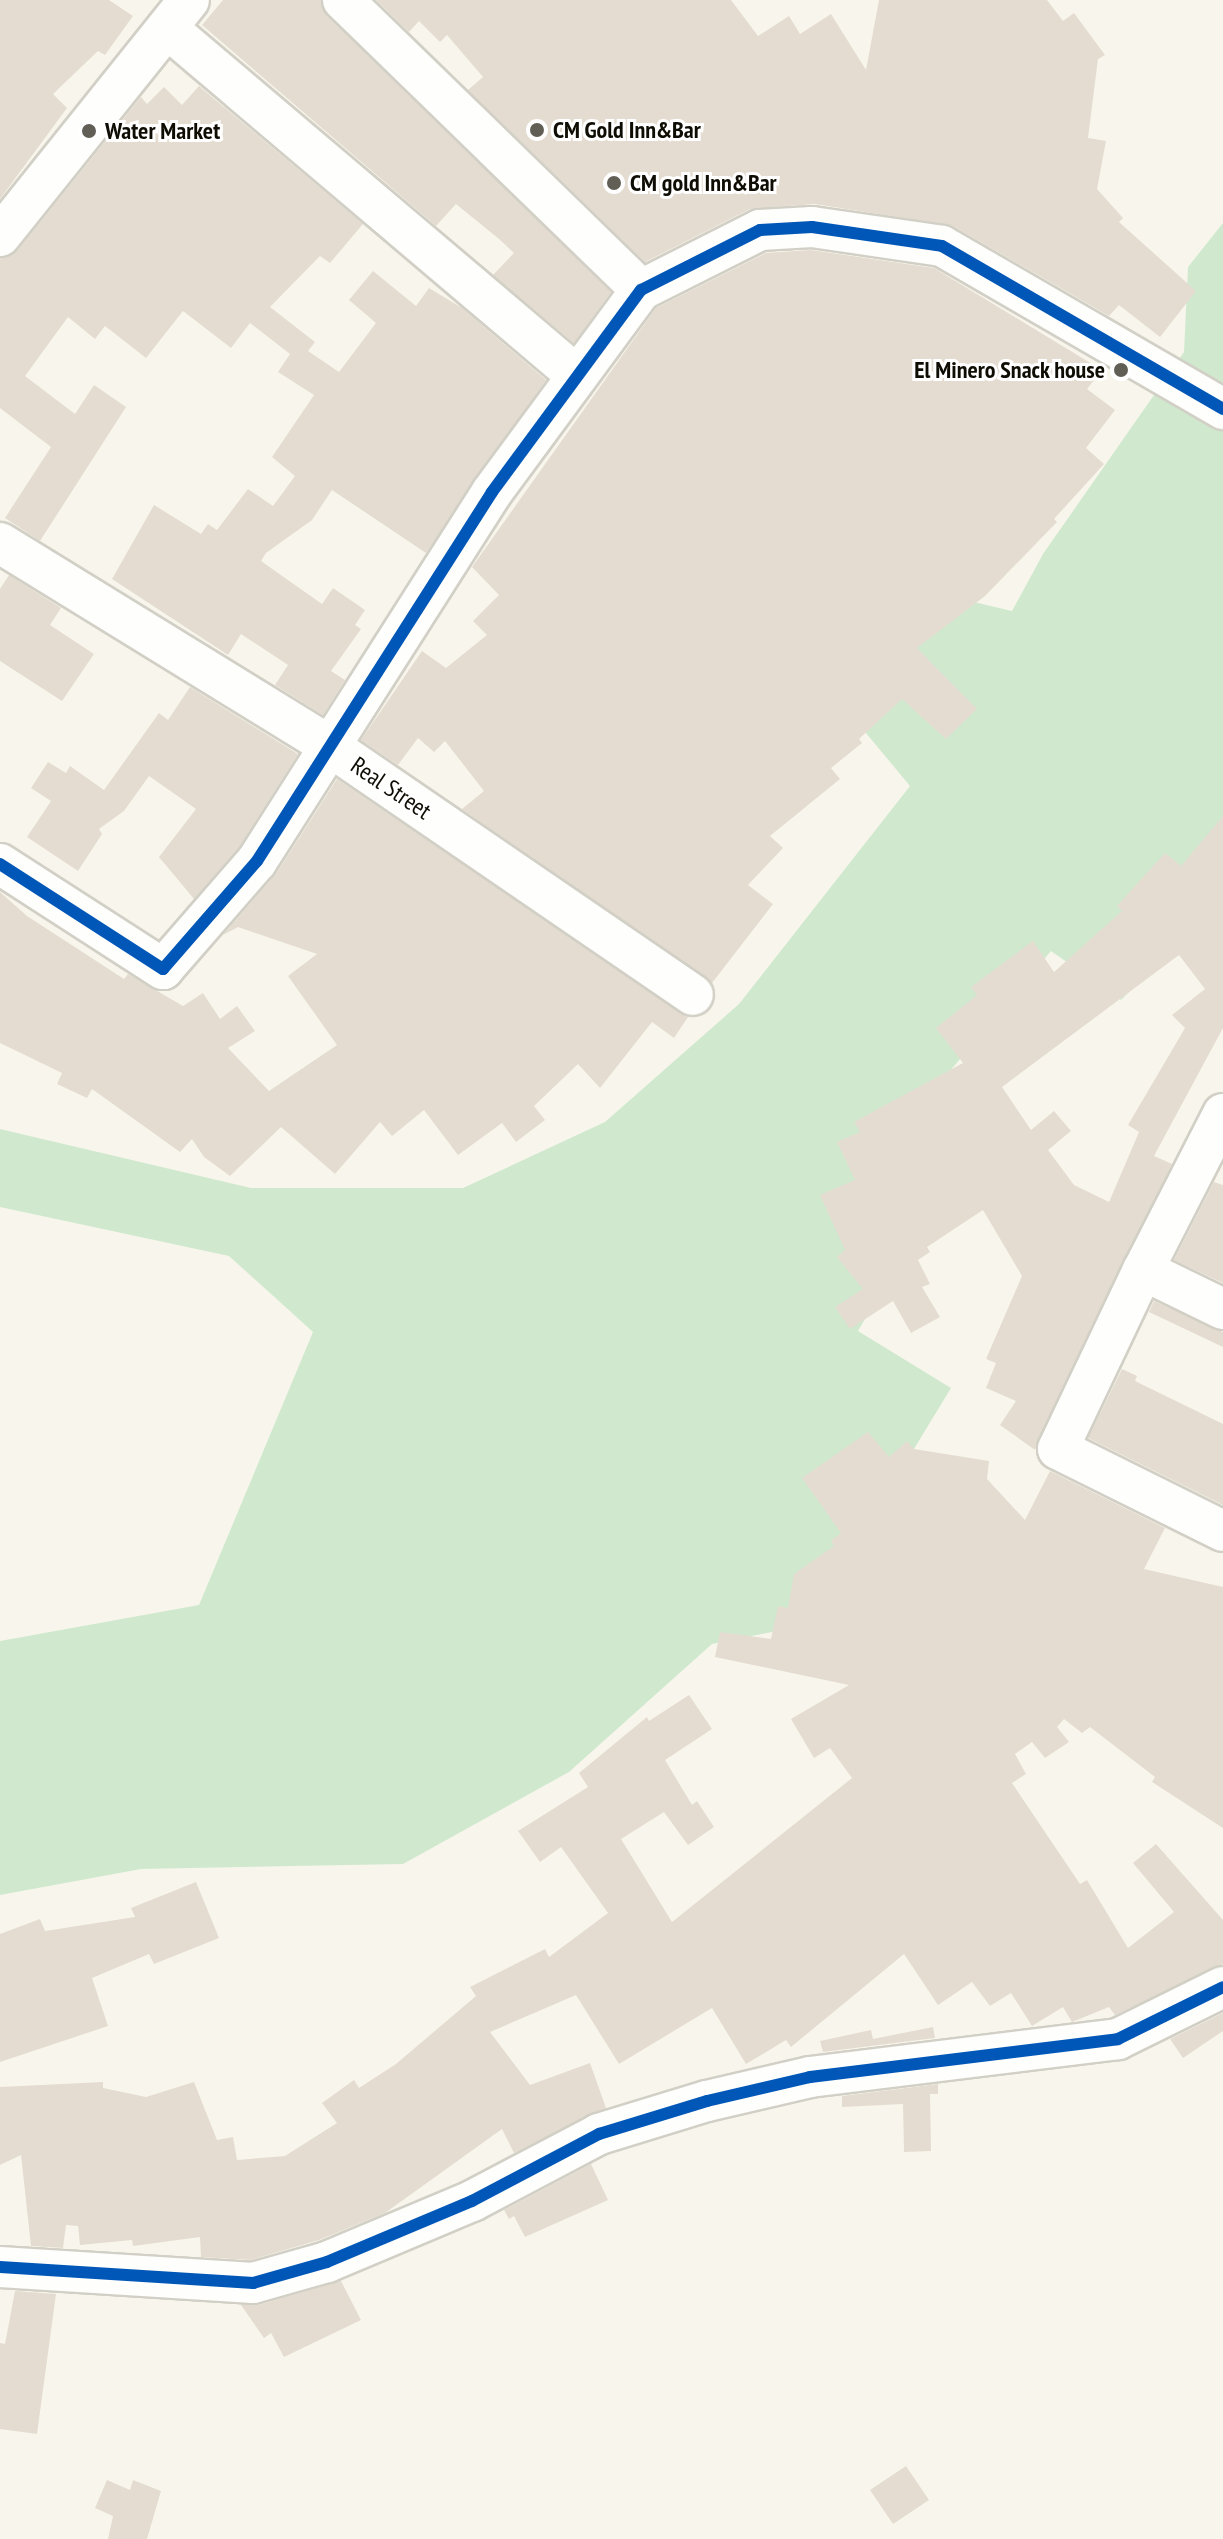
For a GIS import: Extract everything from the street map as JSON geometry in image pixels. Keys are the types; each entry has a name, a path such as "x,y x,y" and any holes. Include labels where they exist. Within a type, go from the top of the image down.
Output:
{"street":[{"path":"343,0 641,290"},
{"path":"0,236 178,14 575,374"},
{"path":"0,864 163,969 257,861 328,745 575,374 641,290 760,230 812,227 942,246 1132,353 1223,409"},
{"name":"Real Street","path":"0,543 328,745 693,995"},
{"path":"1223,1114 1143,1270 1058,1449 1223,1531"},
{"path":"1143,1270 1223,1309"},
{"path":"0,2267 253,2283 327,2262 472,2201 599,2134 693,2105 810,2077 1118,2039 1223,1987"}],"shaded area":[{"path":"1223,223 1223,897 1121,1000 1051,951 918,1109 886,1283 858,1331 951,1388 807,1625 712,1644 569,1772 403,1864 141,1869 0,1895 0,1641 199,1605 313,1332 229,1256 0,1207 0,1129 251,1188 463,1188 605,1122 739,1004 910,786 851,715 953,597 1012,611 1043,554 1184,352 1188,267"}],"building":[{"path":"0,0 109,0 133,16 105,55 98,51 53,94 67,108 0,199"},
{"path":"223,0 321,0 327,16 611,292 574,343 493,275 514,253 499,239 456,204 436,226 202,25"},
{"path":"376,0 731,0 758,36 789,16 800,34 831,14 866,70 879,0 1047,0 1063,21 1074,13 1105,55 1098,59 1088,138 1106,141 1097,189 1123,218 1119,222 1196,291 1160,337 1119,305 1109,316 953,226 815,204 750,209 645,262 468,90 483,77 447,35 440,42 419,21 409,32"},
{"path":"199,86 363,224 330,263 320,256 270,307 315,342 308,351 339,372 376,323 349,300 373,271 416,306 429,288 462,308 546,380 426,553 332,490 312,520 266,553 261,561 322,604 333,588 365,610 355,625 361,629 331,671 345,680 323,715 275,685 288,665 241,634 228,655 112,579 154,505 201,534 208,524 217,530 248,489 273,506 295,476 272,457 314,395 278,372 290,354 250,323 231,348 183,311 146,358 105,326 95,339 68,317 25,376 75,414 94,385 126,407 40,541 5,518 51,447 0,408 0,258 18,250 141,97 147,104 164,87 182,105"},
{"path":"811,250 934,268 1102,370 1087,389 1115,410 1086,448 1104,464 1054,519 1057,522 985,596 917,648 977,709 946,739 902,699 859,739 862,743 831,768 840,779 770,836 783,848 748,885 773,904 712,983 462,809 484,791 445,741 434,752 418,738 398,765 361,740 422,651 446,668 487,635 473,621 499,595 472,567 656,308 766,253"},
{"path":"9,575 61,608 50,625 94,654 62,701 0,661 0,589"},
{"path":"190,687 298,754 239,847 194,899 159,857 196,809 149,776 124,811 99,829 102,834 78,871 27,837 51,801 31,788 48,762 66,773 70,766 104,790 159,713 168,720"},
{"path":"337,779 688,1017 674,1038 652,1022 600,1088 578,1064 534,1106 545,1120 516,1142 502,1123 458,1155 424,1110 392,1136 380,1122 335,1174 281,1127 230,1176 204,1157 192,1139 180,1152 92,1089 87,1098 57,1084 62,1073 0,1043 0,892 27,916 124,979 128,974 183,1006 203,993 220,1019 237,1006 255,1031 228,1048 269,1091 337,1045 288,976 317,954 238,927 223,935 276,874"},
{"path":"1223,816 1223,1028 1154,1156 1172,1164 1035,1450 1000,1425 1016,1401 986,1388 996,1363 986,1359 1022,1276 983,1210 927,1247 930,1252 918,1260 930,1284 922,1287 940,1317 911,1333 893,1301 850,1329 835,1307 863,1289 837,1257 845,1250 820,1195 855,1180 837,1142 860,1132 854,1122 963,1063 936,1028 977,995 971,987 1033,941 1054,972 1122,911 1117,906 1165,853 1181,866","holes":["1179,955 1205,989 1172,1015 1185,1028 1128,1125 1139,1132 1109,1202 1074,1185 1048,1150 1071,1131 1054,1111 1031,1130 1002,1087"]},
{"path":"1214,1182 1223,1185 1223,1283 1174,1260"},
{"path":"1154,1301 1223,1332 1223,1347 1149,1312"},
{"path":"1122,1369 1137,1376 1135,1381 1223,1424 1223,1505 1088,1438"},
{"path":"868,1432 889,1457 907,1441 914,1449 989,1461 987,1479 1025,1520 1050,1471 1165,1528 1144,1569 1223,1587 1223,1828 1152,1782 1155,1777 1090,1727 1082,1733 1064,1719 1057,1727 1069,1742 1045,1758 1032,1742 1015,1754 1026,1774 1012,1783 1080,1884 1087,1880 1128,1948 1174,1912 1133,1863 1156,1844 1223,1920 1223,1964 1115,2015 1109,2007 1072,2022 1063,2007 1032,2026 1011,1993 990,2006 972,1982 938,2005 904,1954 791,2047 786,2040 746,2064 712,2008 619,2064 576,1995 490,2032 530,2085 590,2063 606,2108 514,2153 502,2129 385,2213 319,2240 251,2260 201,2257 200,2237 133,2246 132,2240 80,2245 78,2226 66,2225 63,2248 31,2246 21,2155 0,2165 0,2087 103,2082 103,2088 146,2097 194,2082 217,2140 233,2137 237,2160 285,2156 337,2123 322,2103 354,2080 359,2088 396,2064 476,1996 470,1987 545,1949 549,1957 608,1913 561,1847 540,1862 518,1831 588,1787 579,1773 647,1717 649,1721 689,1695 712,1729 665,1760 692,1805 697,1801 714,1827 688,1845 664,1812 621,1839 672,1922 852,1778 830,1748 814,1758 791,1719 849,1685 715,1657 720,1632 771,1639 778,1606 788,1608 794,1574 834,1546 831,1541 841,1533 802,1478"},
{"path":"196,1882 219,1938 154,1964 149,1954 92,1978 108,2026 0,2062 0,1934 40,1919 45,1931 135,1917 131,1908"},
{"path":"1223,2013 1223,2031 1183,2058 1170,2039"},
{"path":"933,2027 935,2038 823,2052 820,2041 871,2030 873,2039"},
{"path":"938,2084 938,2094 930,2094 931,2151 904,2152 903,2104 842,2107 842,2096"},
{"path":"591,2164 608,2200 525,2237 514,2216 509,2219 504,2210"},
{"path":"341,2281 361,2320 284,2357 271,2333 264,2338 241,2305 259,2305"},
{"path":"15,2291 56,2294 37,2434 0,2429 0,2343 5,2344"},
{"path":"906,2466 929,2500 893,2524 870,2490"},
{"path":"107,2480 130,2490 133,2480 161,2491 147,2539 108,2539 113,2516 95,2508"}],"cycle path":[{"path":"0,864 163,969 257,861 492,492 641,290 760,230 812,227 942,246 1223,409"},
{"path":"0,2267 253,2283 327,2262 472,2201 599,2134 707,2101 810,2077 1118,2039 1223,1987"}],"place":[{"name":"CM Gold Inn&Bar","path":"537,130"},
{"name":"Water Market","path":"89,131"},
{"name":"CM gold Inn&Bar","path":"614,183"},
{"name":"El Minero Snack house","path":"1121,370"}]}
